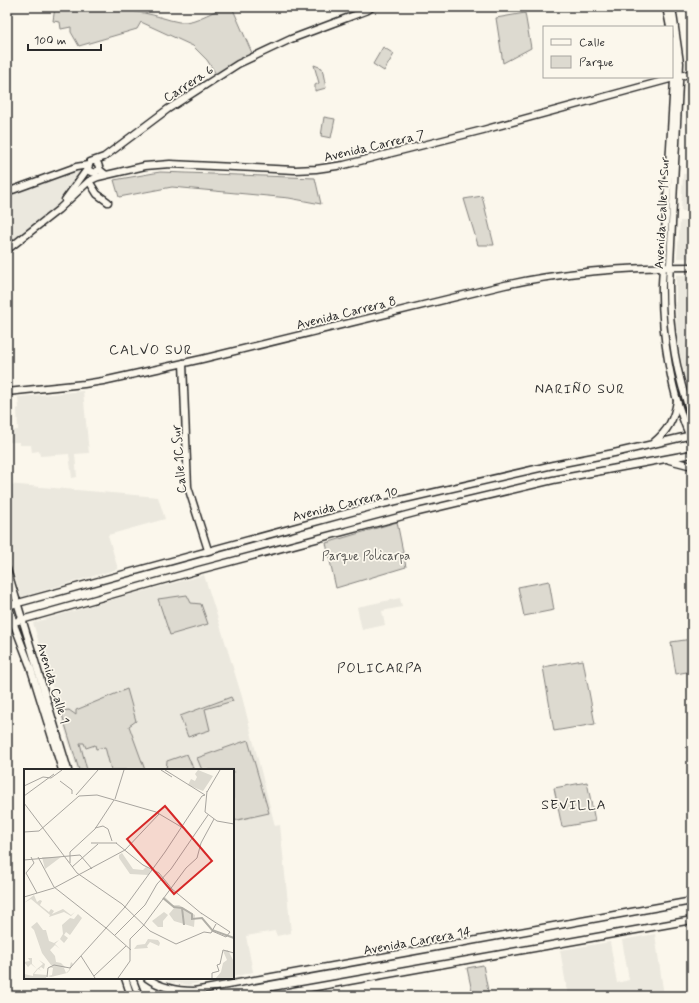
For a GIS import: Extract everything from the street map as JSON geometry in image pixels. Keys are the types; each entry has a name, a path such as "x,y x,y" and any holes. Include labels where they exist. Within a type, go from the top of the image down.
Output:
{"main road":[{"name":"Carrera 6","path":"98,165 104,157 168,109 238,64 291,39 368,10 372,7"},
{"path":"666,7 670,26"},
{"name":"Avenida Calle 11 Sur","path":"672,7 680,60 677,77 663,267 663,328 678,401 691,437"},
{"name":"Avenida Calle 11 Sur","path":"673,47 677,77 669,301 672,337 679,376 692,417"},
{"name":"Avenida Carrera 7","path":"7,250 58,210 89,181 106,175 145,166 170,164 295,170 344,165 499,126 692,73"},
{"path":"58,210 92,162 98,165 106,175"},
{"path":"88,166 92,173 97,172 98,165"},
{"path":"7,192 76,167 88,166"},
{"path":"89,181 97,194 108,202"},
{"name":"Avenida Carrera 8","path":"7,392 94,383 183,363 505,284 536,278 604,269 692,267"},
{"name":"Calle 1C Sur","path":"183,363 188,487 208,550"},
{"path":"652,444 668,429 678,401"},
{"name":"Avenida Carrera 10","path":"7,604 17,603 370,507 553,465 691,437"},
{"name":"Avenida Carrera 10","path":"10,623 199,570 418,512 553,480 692,454"},
{"path":"663,459 692,466"},
{"name":"Avenida Calle 1","path":"7,569 68,769"},
{"name":"Avenida Calle 1","path":"7,604 10,623 30,666 62,769"},
{"name":"Avenida Carrera 14","path":"148,979 157,985 171,989 194,991 692,901"},
{"path":"265,996 692,920"},
{"path":"125,979 131,996"},
{"path":"132,979 139,996"}],"shaded area":[{"path":"81,168 82,170 57,205 7,246 7,196"},
{"path":"683,174 692,174 692,211 681,211"},
{"path":"680,221 692,221 692,258 677,258"},
{"path":"676,275 692,275 692,397 688,388 677,340"},
{"path":"83,391 89,453 75,454 77,477 72,478 69,454 40,456 39,451 32,452 31,445 20,445 19,442 7,442 7,431 18,430 18,397"},
{"path":"7,484 158,497 165,519 108,535 118,569 21,597 7,550"},
{"path":"204,575 242,697 275,826 280,825 291,933 277,936 275,931 246,936 253,972 234,977 234,769 77,769 33,623"},
{"path":"400,598 402,607 382,611 385,625 362,630 357,607"},
{"path":"655,934 664,996 568,996 560,950 610,942 617,983 629,980 622,940"},
{"path":"163,979 221,979 188,985 170,982"}],"green space":[{"path":"55,7 122,10 148,14 179,22 186,22 232,7 252,53 216,74 207,60 193,46 141,22 137,29 79,46 71,32 71,27 61,29 60,22 53,21"},
{"path":"525,13 531,48 503,63 496,18"},
{"path":"383,47 394,54 384,71 373,64"},
{"path":"314,65 322,68 326,88 315,91 315,85 319,83"},
{"path":"324,117 335,119 331,138 321,136"},
{"path":"160,172 315,178 321,204 289,198 172,187 119,197 114,180"},
{"path":"482,196 494,245 478,245 464,199"},
{"name":"Parque Policarpa","path":"397,522 406,567 336,588 326,543"},
{"path":"549,581 554,610 524,616 518,587"},
{"path":"187,595 191,603 201,604 208,624 170,635 158,599"},
{"path":"692,639 692,671 676,674 671,642"},
{"path":"583,660 595,724 554,731 543,667"},
{"path":"127,689 136,721 129,726 145,769 111,769 105,747 96,749 95,745 86,748 84,743 80,743 87,769 79,769 61,711 69,710 76,715 76,710"},
{"path":"231,697 233,701 205,709 210,730 188,737 180,716"},
{"path":"248,740 269,813 234,821 234,769 202,769 197,758"},
{"path":"187,754 193,768 166,769 167,761"},
{"path":"587,782 595,821 562,827 554,788"},
{"path":"483,965 489,996 473,996 467,968"}],"district":[{"name":"CALVO SUR","path":"151,349"},
{"name":"NARIÑO SUR","path":"580,388"},
{"name":"POLICARPA","path":"380,667"},
{"name":"SEVILLA","path":"574,804"}]}
